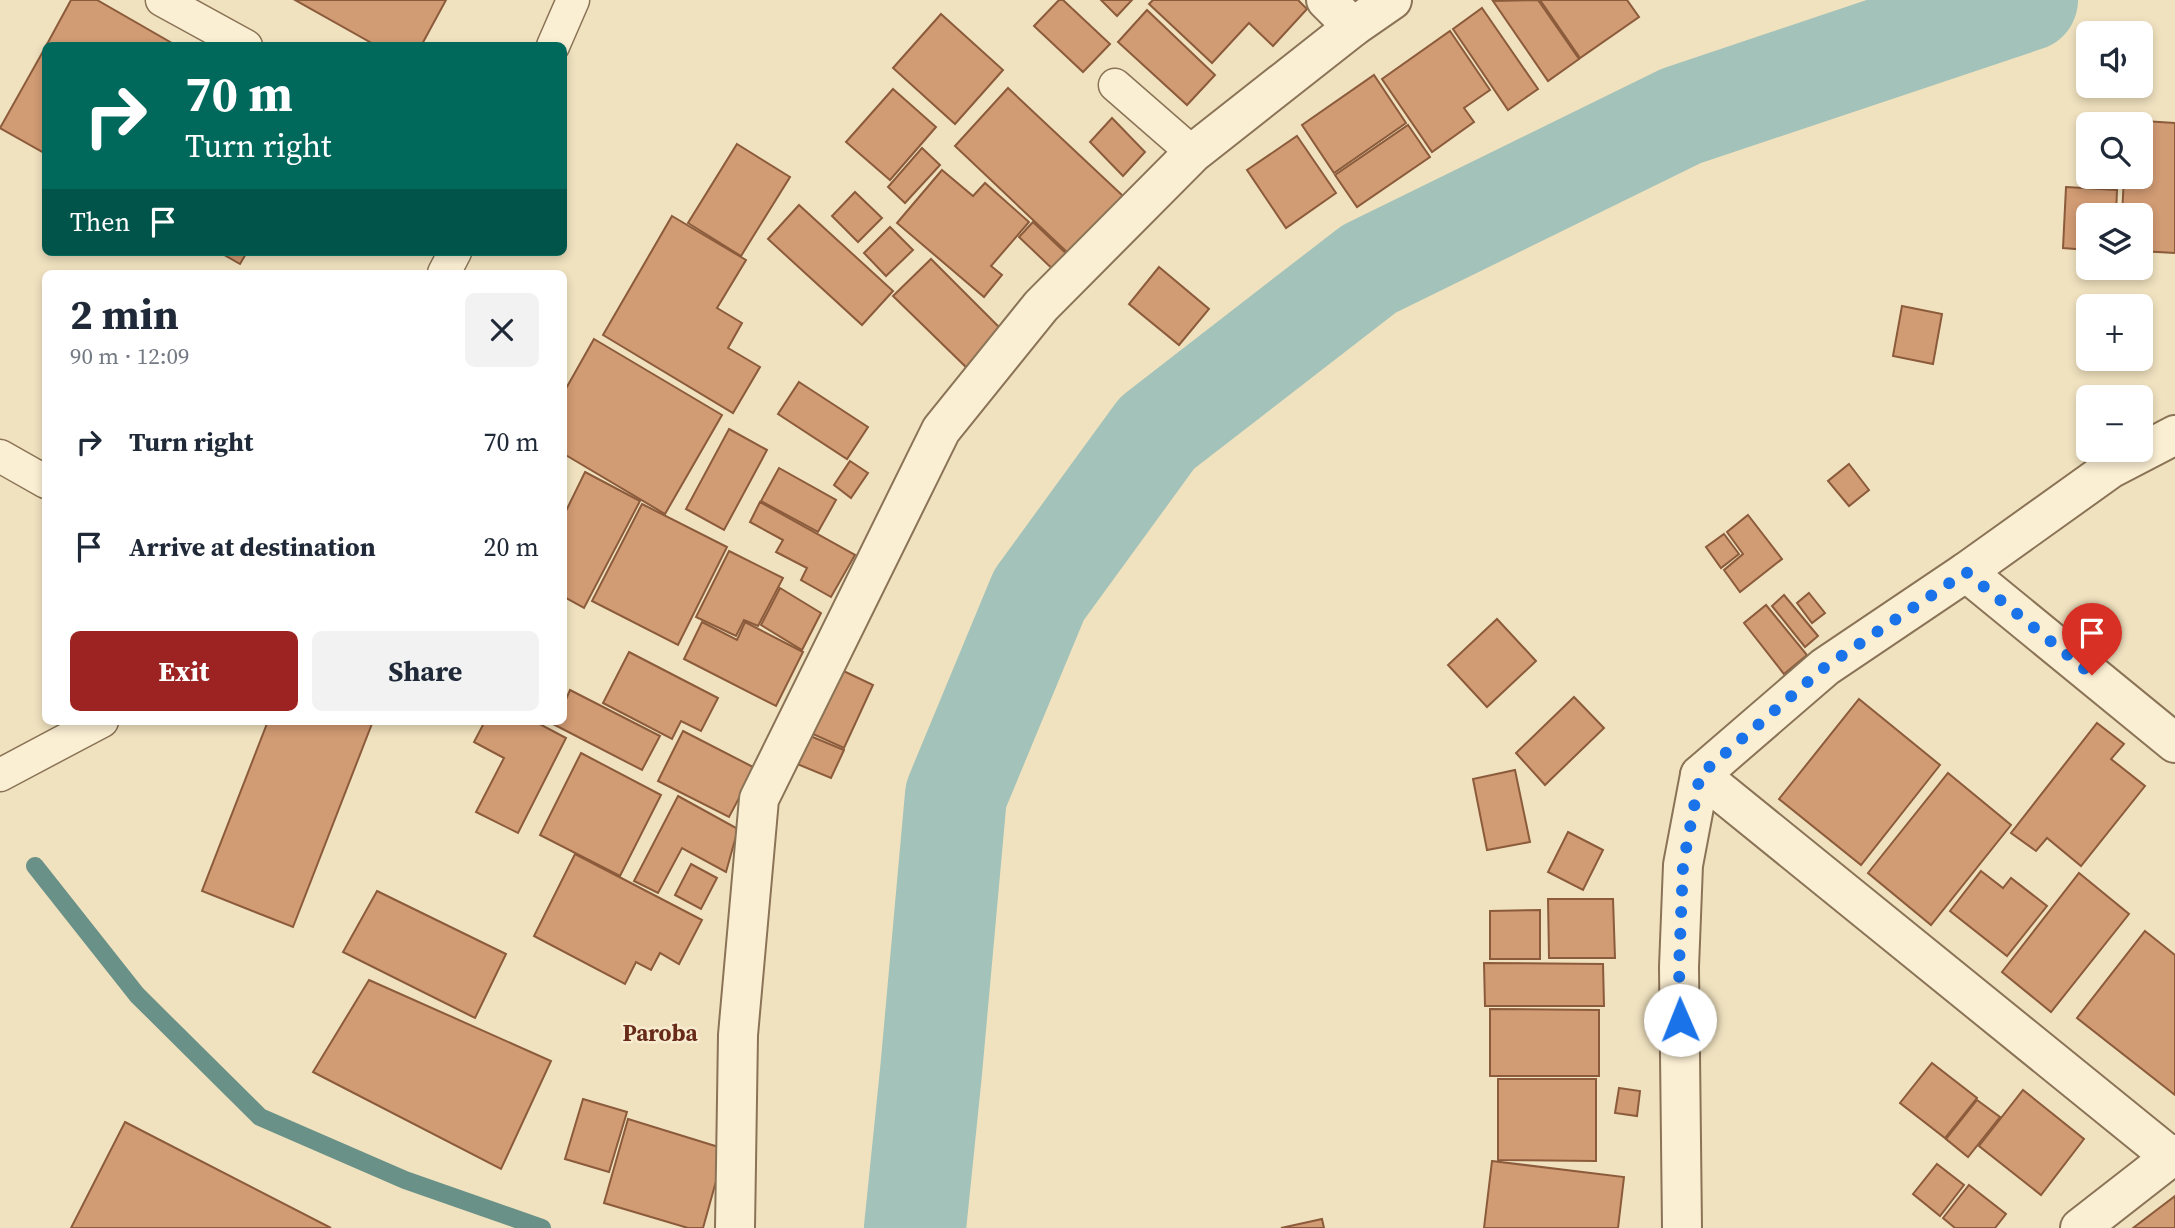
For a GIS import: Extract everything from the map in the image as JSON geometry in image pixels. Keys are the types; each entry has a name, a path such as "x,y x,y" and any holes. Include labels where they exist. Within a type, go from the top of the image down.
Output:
{"street":[{"path":"1326,0 1353,27"},
{"path":"735,1228 737,1035 759,799 941,430 1041,306 1194,153 1353,27 1392,0"},
{"path":"1682,1228 1679,967 1683,865 1700,775 1825,667 1966,572 2110,469 2175,435"},
{"path":"1966,572 2175,743"},
{"path":"1700,775 2173,1155 2080,1228"}],"lane":[{"path":"162,0 239,42"},
{"path":"555,42 573,0"},
{"path":"1115,85 1194,153"},
{"path":"0,456 42,480"},
{"path":"0,775 94,725"}],"building":[{"path":"71,0 97,0 170,42 48,42"},
{"path":"295,0 446,0 423,42 370,42"},
{"path":"1059,0 1063,0 1110,44 1083,72 1034,26"},
{"path":"1101,0 1132,0 1117,16"},
{"path":"1153,0 1298,0 1307,9 1273,46 1249,23 1212,63 1149,4"},
{"path":"1538,0 1579,59 1548,81 1493,1"},
{"path":"1540,0 1627,0 1639,17 1580,58"},
{"path":"1482,8 1538,89 1508,110 1453,29"},
{"path":"1147,10 1215,75 1187,105 1118,42"},
{"path":"941,14 1003,70 955,124 893,68"},
{"path":"1450,31 1490,90 1464,108 1474,122 1432,152 1382,79"},
{"path":"42,53 42,152 0,128"},
{"path":"1374,75 1406,123 1334,173 1302,125"},
{"path":"1008,88 1123,196 1069,254 955,146"},
{"path":"893,89 936,127 890,180 846,142"},
{"path":"1112,118 1145,152 1123,176 1090,142"},
{"path":"2153,122 2175,123 2175,253 2153,252 2153,203 2123,203 2123,189 2153,189"},
{"path":"1408,125 1430,157 1357,207 1335,175"},
{"path":"1297,136 1336,193 1286,228 1247,170"},
{"path":"737,144 790,177 741,256 688,223"},
{"path":"922,148 940,165 905,203 888,187"},
{"path":"942,170 973,196 985,183 1029,222 991,266 1002,275 984,297 897,223"},
{"path":"2066,187 2117,190 2116,203 2076,203 2076,249 2063,248"},
{"path":"855,192 882,218 858,242 832,216"},
{"path":"799,205 893,291 862,325 768,239"},
{"path":"672,216 746,260 717,308 742,323 728,348 760,367 733,413 603,335"},
{"path":"1033,222 1075,262 1061,277 1019,237"},
{"path":"890,227 913,250 886,276 864,253"},
{"path":"226,256 245,256 240,264"},
{"path":"931,259 1006,334 970,371 893,296"},
{"path":"1159,267 1209,309 1179,345 1129,304"},
{"path":"1902,306 1942,314 1933,364 1893,356"},
{"path":"594,339 722,415 665,514 567,456 567,387"},
{"path":"799,382 868,427 847,459 778,414"},
{"path":"729,429 767,450 724,530 686,509"},
{"path":"850,461 868,473 851,498 834,485"},
{"path":"1849,464 1869,490 1849,506 1828,481"},
{"path":"779,468 836,500 818,532 761,501"},
{"path":"585,472 640,501 584,608 567,599 567,509"},
{"path":"760,502 855,555 831,597 801,580 807,568 776,552 783,540 750,522"},
{"path":"642,504 727,547 678,645 592,601"},
{"path":"1748,515 1782,559 1740,592 1724,570 1743,554 1727,532"},
{"path":"1724,534 1739,554 1721,568 1706,547"},
{"path":"729,551 783,578 758,626 744,620 736,636 696,617"},
{"path":"780,588 821,613 802,650 761,625"},
{"path":"1809,593 1825,613 1812,623 1797,603"},
{"path":"1784,595 1818,636 1805,647 1772,606"},
{"path":"1766,605 1807,655 1784,674 1744,623"},
{"path":"1497,619 1536,661 1487,707 1448,665"},
{"path":"702,622 737,640 745,622 803,652 776,706 684,659"},
{"path":"629,652 718,698 701,731 681,721 672,739 603,703"},
{"path":"833,666 873,685 844,748 804,730"},
{"path":"570,690 660,736 642,770 555,725 567,725 567,697"},
{"path":"1574,697 1604,728 1545,785 1516,753"},
{"path":"1859,699 1940,765 1861,865 1779,799"},
{"path":"2097,723 2124,744 2111,759 2145,786 2081,866 2047,838 2036,851 2011,833"},
{"path":"266,725 371,725 293,927 202,891"},
{"path":"483,725 542,725 566,738 518,833 476,812 504,758 474,742"},
{"path":"683,731 755,768 729,817 658,781"},
{"path":"803,733 844,750 831,778 790,761"},
{"path":"581,753 661,795 620,876 540,835"},
{"path":"1515,770 1530,842 1487,850 1473,779"},
{"path":"1948,773 2011,825 1931,925 1868,873"},
{"path":"678,796 738,829 726,872 682,848 658,893 634,881"},
{"path":"1568,832 1603,850 1583,890 1548,872"},
{"path":"575,854 702,920 679,964 660,953 651,970 636,962 625,984 534,936"},
{"path":"691,864 717,878 701,909 675,895"},
{"path":"1981,871 2003,888 2011,878 2047,906 2007,956 1950,911"},
{"path":"2079,873 2129,914 2051,1012 2002,972"},
{"path":"377,891 506,954 475,1018 343,952"},
{"path":"1548,899 1613,899 1615,958 1549,958"},
{"path":"1540,910 1540,959 1490,959 1490,911"},
{"path":"2145,931 2175,955 2175,1095 2077,1018"},
{"path":"1484,963 1603,964 1604,1006 1485,1006"},
{"path":"369,980 551,1061 501,1169 313,1072"},
{"path":"1490,1009 1599,1010 1599,1076 1490,1076"},
{"path":"1932,1063 1977,1098 1945,1138 1900,1103"},
{"path":"1498,1079 1596,1079 1596,1161 1498,1160"},
{"path":"1619,1088 1640,1091 1637,1116 1615,1113"},
{"path":"2023,1090 2084,1139 2041,1195 1979,1146"},
{"path":"583,1099 627,1112 609,1172 565,1159"},
{"path":"1977,1100 2000,1117 1968,1157 1946,1139"},
{"path":"628,1119 725,1149 703,1228 688,1228 604,1203"},
{"path":"125,1122 331,1228 71,1228"},
{"path":"1492,1161 1624,1177 1618,1228 1484,1228"},
{"path":"1937,1164 1964,1185 1940,1216 1913,1194"},
{"path":"1969,1185 2006,1214 1995,1228 1955,1228 1943,1218"},
{"path":"2175,1196 2175,1228 2133,1228"},
{"path":"1322,1219 1324,1228 1281,1228"}],"waterway":[{"path":"915,1228 956,795 1039,595 1157,433 1369,269 1681,116 2027,0"},
{"path":"35,866 137,995 260,1117 405,1180 542,1228"}],"district":[{"name":"Paroba","path":"660,1033"}],"route":[{"path":"1680,1020 1683,865 1700,775 1825,667 1966,572 2092,675"}]}
